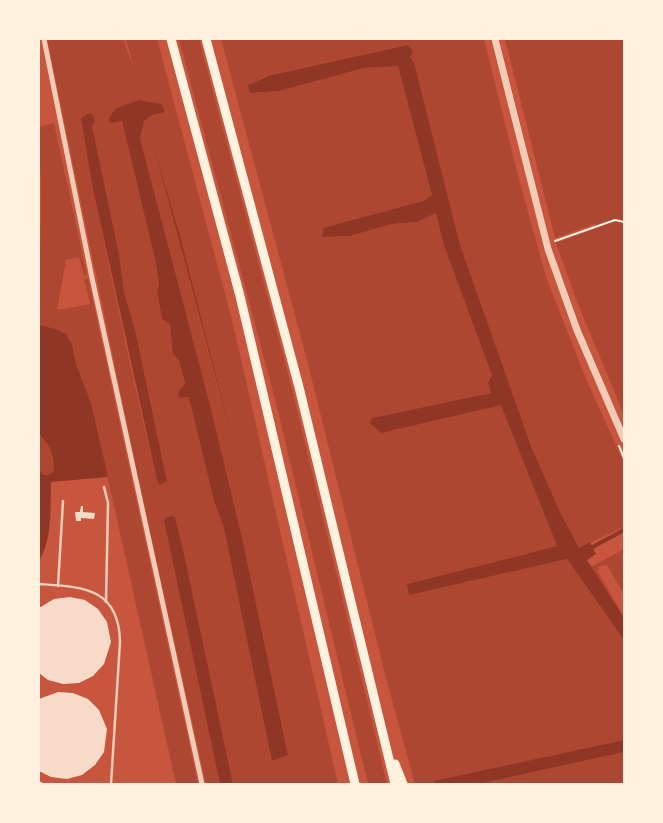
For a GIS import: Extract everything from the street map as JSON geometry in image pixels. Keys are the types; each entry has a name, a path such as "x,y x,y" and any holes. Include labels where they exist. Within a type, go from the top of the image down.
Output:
{"highway":[{"path":"171,39 240,296 355,784"},
{"path":"206,39 299,387 395,784"},
{"path":"385,738 403,784"},
{"path":"345,748 350,784"}],"street":[{"path":"44,39 94,287 202,784"},
{"path":"495,39 548,249 577,330 624,439"}],"lane":[{"path":"104,487 108,503 106,602"},
{"path":"58,586 63,501"},
{"path":"39,584 84,588 106,602 118,622 120,636 111,784"}],"path":[{"path":"555,245 554,241 615,220 624,222"}],"shaded area":[{"path":"47,39 123,39 134,69 126,39 157,39 232,320 338,784 233,784 175,517 164,521 220,784 206,784 139,482","holes":["139,100 162,104 165,111 152,115 144,121 140,137 210,405 243,542 288,754 273,761 224,528 214,501 188,397 179,398 178,392 185,383 170,324 162,318 157,290 159,284 155,259 122,121 116,108","81,118 92,126 119,254 124,292 135,329 167,482 165,484 157,480 116,300","151,136 174,216 232,443"]},
{"path":"179,39 199,39 291,385 387,784 368,784 275,399"},
{"path":"221,39 478,39 479,41 484,39 518,176 546,277 586,379 624,463 624,527 579,548 559,510 531,446 460,245 414,62 410,58 413,51 408,45 260,78 250,93 279,91 364,68 398,66 432,195 423,201 323,228 322,237 350,236 392,224 417,222 436,213 492,375 488,383 491,393 372,418 371,423 381,433 501,404 557,546 407,584 409,595 567,559 624,640 624,740 435,781 435,783 415,784 385,674 307,360"},
{"path":"505,39 624,39 624,415 578,304 556,243 596,228 595,224 555,238"},
{"path":"408,45 413,51 410,58 414,62 460,245 531,446 559,510 579,548 590,542 596,554 587,560 624,618 624,640 567,559 409,595 407,584 557,546 501,405 381,433 370,423 372,418 491,393 488,383 492,375 444,245 436,213 417,222 392,224 350,236 322,237 323,228 423,201 432,195 398,66 364,68 279,91 250,93 248,85 268,76"},
{"path":"139,100 162,104 165,112 152,115 144,121 140,138 210,405 243,542 288,755 272,761 224,528 214,501 188,397 179,398 178,392 185,383 179,360 173,354 170,324 162,319 157,290 159,284 155,259 122,121 110,123 109,118 116,108"},
{"path":"89,113 93,115 95,121 92,126 119,254 124,292 135,329 167,482 159,485 93,189 81,118"},
{"path":"54,123 87,275 84,276 79,257 66,260 57,310 90,304 84,279 88,278 198,784 176,784 91,403 76,364 72,344 66,334 56,329 39,325 41,192 39,127"},
{"path":"151,136 181,240 233,443"},
{"path":"39,325 56,329 66,334 72,344 76,364 91,403 108,477 51,482 49,533 39,561 39,468 42,474 48,475 53,472 54,466 51,451 39,434"},
{"path":"39,434 49,446 53,456 53,472 48,475 42,474 39,468"},
{"path":"172,516 175,517 183,550 233,784 220,784 164,521"},
{"path":"624,549 624,594 607,565 599,566 598,572 624,617 624,622 591,567"},
{"path":"624,740 624,752 479,784 430,784 435,783 434,781"},
{"path":"624,752 624,784 479,784"}],"building":[{"path":"81,506 83,506 83,512 95,513 94,519 81,518 81,521 76,521 75,512 80,512"},
{"path":"70,597 85,600 98,609 107,622 111,642 104,664 93,676 79,683 63,684 48,680 39,673 39,608 54,599"},
{"path":"58,692 73,693 88,699 99,710 107,729 104,752 95,765 82,775 67,779 51,777 39,771 39,699"}],"waterway":[{"path":"589,549 624,530"}]}
